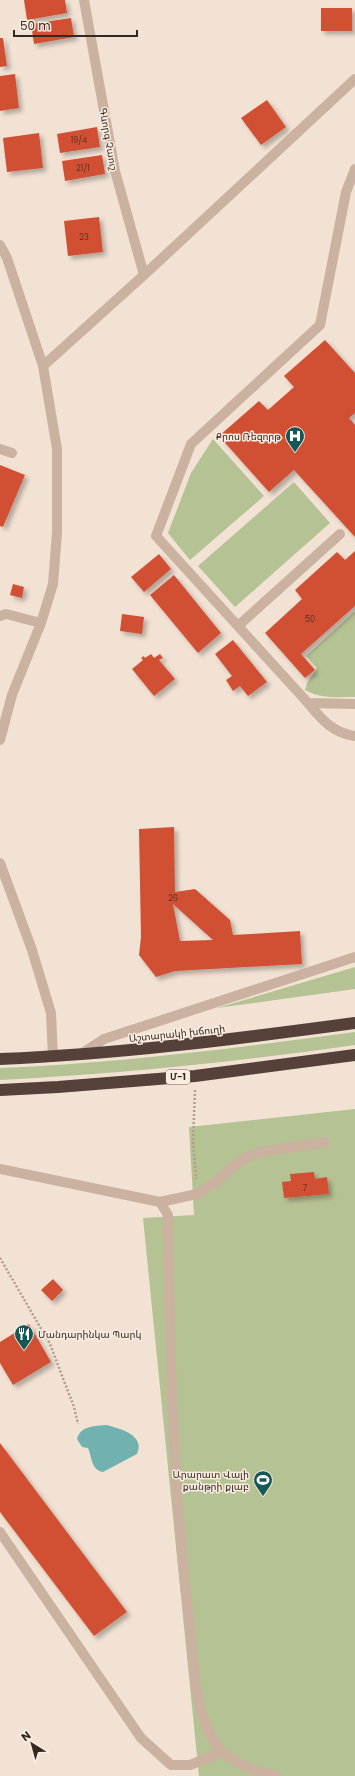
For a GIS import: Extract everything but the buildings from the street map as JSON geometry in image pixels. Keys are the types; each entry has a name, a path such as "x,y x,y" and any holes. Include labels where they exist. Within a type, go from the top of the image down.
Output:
{"highway":[{"name":"Աշտարակի խճուղի","path":"0,1059 53,1057 189,1045 355,1023"},
{"name":"Մ-1","path":"0,1090 195,1076 355,1054"}],"street":[{"name":"Գևորգ Չաուշ","path":"84,0 115,171 144,275"},
{"path":"43,366 144,275 355,79"},
{"path":"355,169 346,192 320,325 191,444 156,536 308,703 324,723 346,735 355,736"},
{"path":"0,245 7,258 43,366 57,449 57,533 54,584 41,623 12,695 0,740"},
{"path":"0,449 12,454"},
{"path":"238,626 340,534"},
{"path":"0,616 6,614 41,623"},
{"path":"308,703 355,704"},
{"path":"0,863 32,950 51,1013 53,1057"},
{"path":"81,1054 104,1039 355,957"},
{"path":"0,1169 160,1202 196,1194 215,1184 230,1169 245,1158 256,1154 325,1142"},
{"path":"160,1202 168,1215 171,1395 177,1506 192,1666 200,1708 210,1735 222,1752 240,1764 277,1776"},
{"path":"0,1532 141,1738 170,1765 190,1765 222,1752"}],"path":[{"path":"195,1076 193,1140 196,1194"},
{"path":"0,1258 50,1344 74,1407 78,1424"}],"green space":[{"path":"213,439 264,496 190,560 168,533 191,473"},
{"path":"294,482 330,523 235,607 198,566"},
{"path":"355,611 355,697 323,696 305,690 307,683 317,668 306,656"},
{"path":"355,967 355,989 217,1008"},
{"path":"355,1032 355,1045 311,1051 134,1071 0,1080 0,1068 134,1059"},
{"name":"Արարատ Վալի քանթրի քլաբ","path":"355,1109 355,1776 199,1776 143,1218 194,1215 189,1127"}],"water":[{"path":"106,1425 124,1430 135,1437 139,1447 137,1454 103,1472 96,1469 92,1463 88,1448 82,1447 77,1439 81,1431 85,1429 93,1426"}],"place":[{"name":"Քրոս Ռեզորթ","path":"295,453"},
{"name":"Մանդարինկա Պարկ","path":"24,1351"},
{"name":"Արարատ Վալի քանթրի քլաբ","path":"263,1497"}]}
